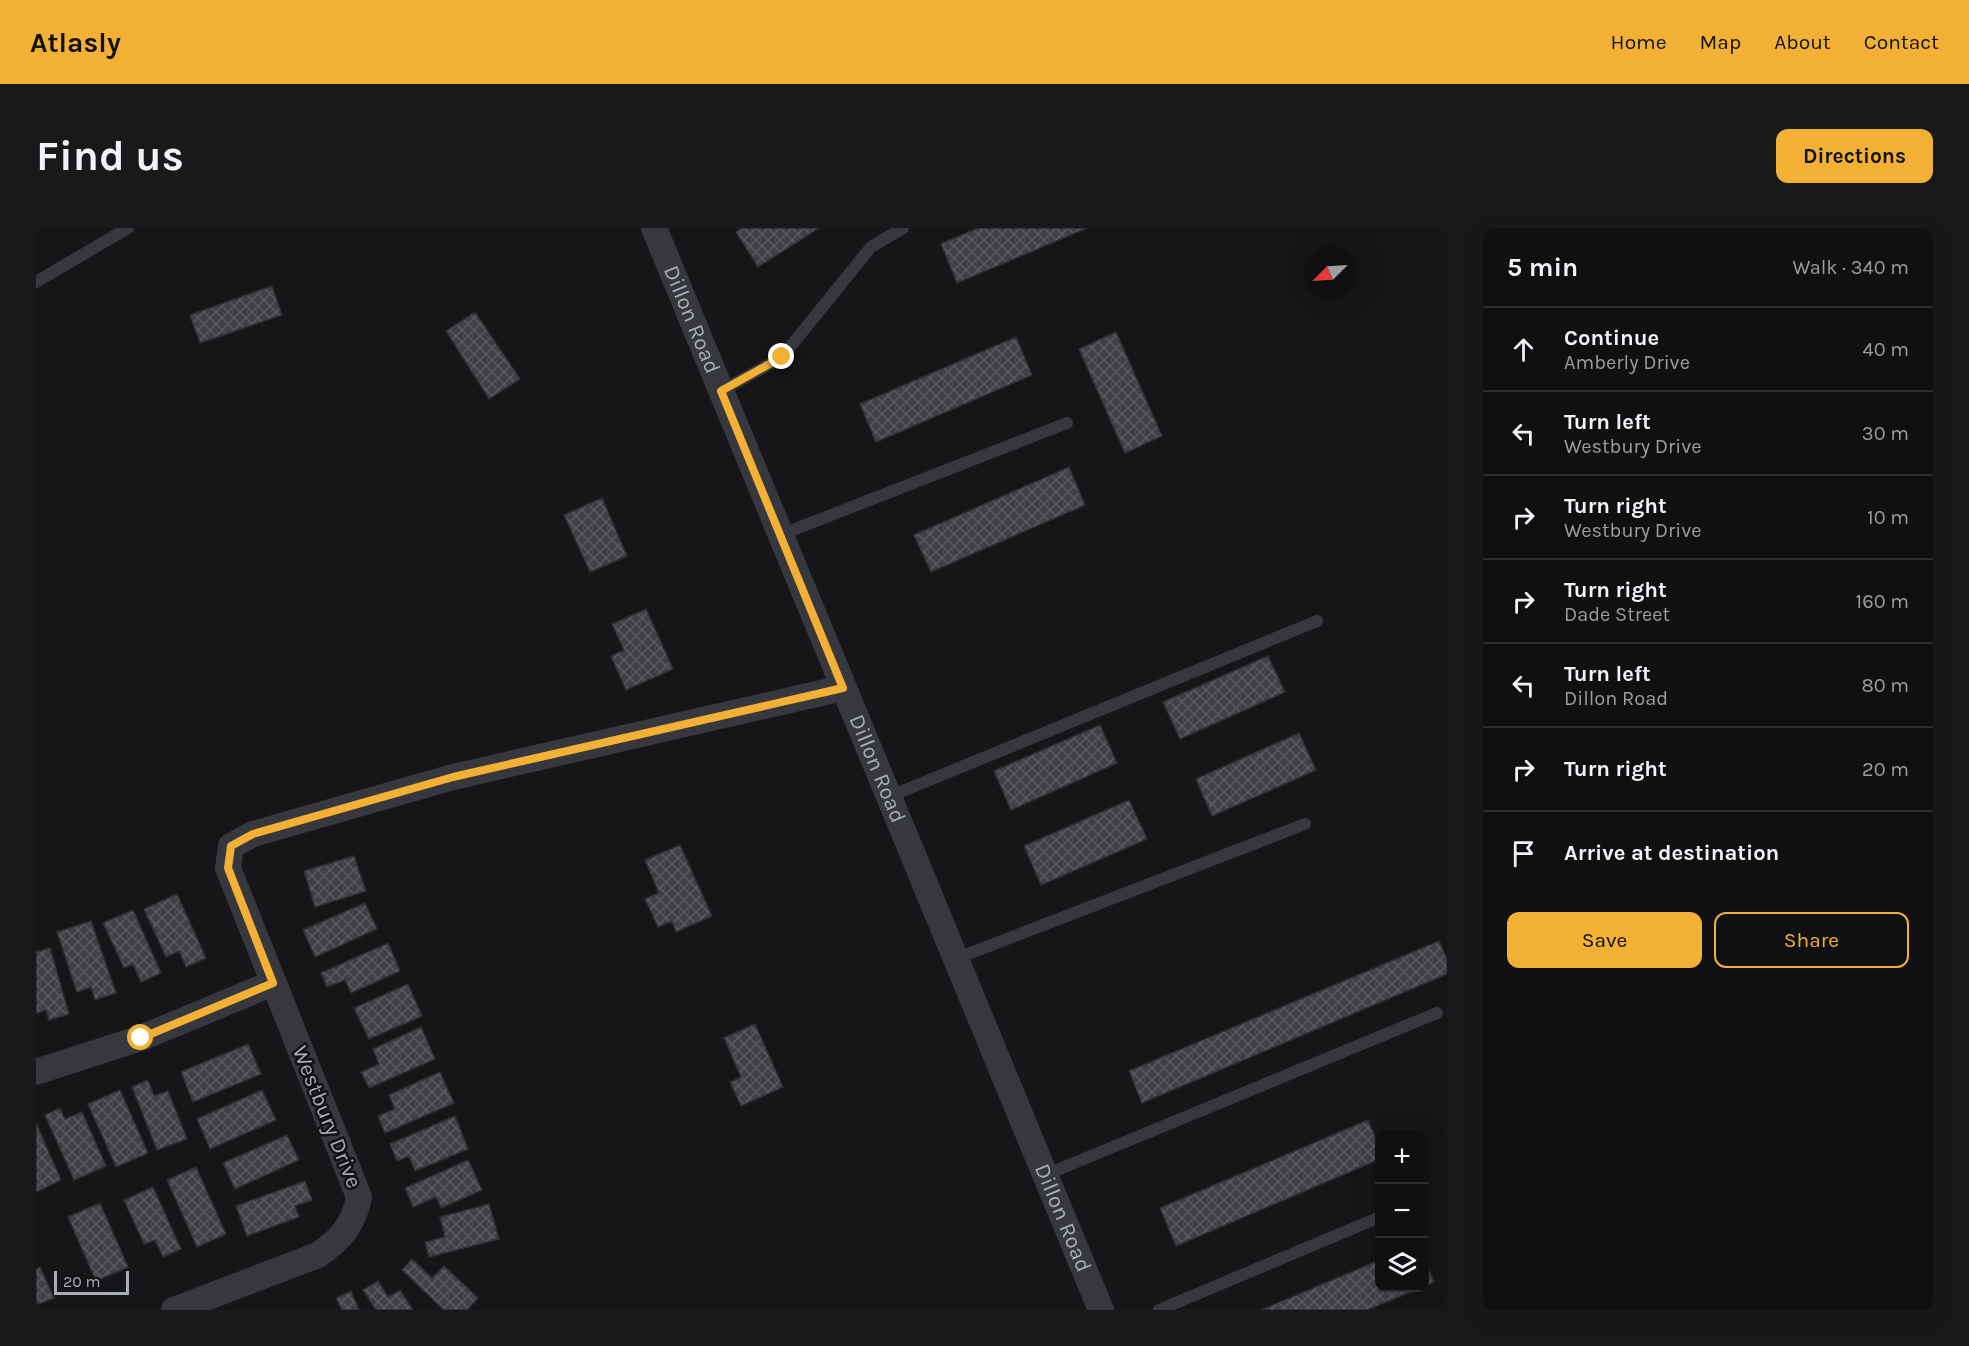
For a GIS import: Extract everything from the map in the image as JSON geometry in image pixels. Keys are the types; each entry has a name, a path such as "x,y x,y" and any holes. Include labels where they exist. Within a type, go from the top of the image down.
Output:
{"street":[{"name":"Dillon Road","path":"654,228 1101,1310"},
{"name":"Westbury Drive","path":"174,1310 318,1255 336,1242 346,1231 356,1211 359,1197 228,868 231,846 253,834 453,777 843,688"},
{"path":"36,1072 141,1038 273,983"}],"lane":[{"path":"36,282 128,228"},
{"path":"721,391 782,357 871,247 903,228"},
{"path":"780,535 1067,423"},
{"path":"888,797 1317,621"},
{"path":"955,959 1305,824"},
{"path":"1045,1175 1437,1013"},
{"path":"1159,1310 1375,1219"}],"building":[{"path":"742,228 819,228 758,267 736,232"},
{"path":"978,228 1087,228 957,283 941,244"},
{"path":"272,286 282,315 200,343 190,315"},
{"path":"475,312 520,379 489,399 446,331"},
{"path":"1116,332 1162,436 1125,453 1079,349"},
{"path":"1016,337 1032,375 876,442 860,404"},
{"path":"1069,467 1085,505 931,572 914,535"},
{"path":"602,498 627,556 590,572 564,515"},
{"path":"646,609 673,669 626,690 611,656 624,650 612,624"},
{"path":"1268,656 1285,692 1180,739 1163,702"},
{"path":"1100,725 1117,763 1011,810 994,771"},
{"path":"1299,733 1316,770 1212,816 1196,779"},
{"path":"1129,800 1147,839 1041,885 1024,846"},
{"path":"680,845 712,916 676,932 672,921 658,927 645,899 659,893 645,860"},
{"path":"354,856 366,891 315,907 304,871"},
{"path":"177,894 206,958 186,967 179,951 166,957 144,909"},
{"path":"365,903 377,929 315,957 303,930"},
{"path":"133,910 161,973 141,982 133,964 124,968 103,923"},
{"path":"91,921 116,993 95,1000 91,987 77,992 57,932"},
{"path":"1439,941 1447,959 1447,974 1142,1103 1129,1071"},
{"path":"388,943 400,971 351,993 345,980 327,987 321,973"},
{"path":"50,948 69,1014 49,1020 46,1010 37,1013 36,1010 36,952"},
{"path":"408,984 422,1016 369,1039 354,1008"},
{"path":"755,1024 783,1087 741,1106 730,1082 741,1077 724,1038"},
{"path":"421,1027 435,1059 369,1088 361,1072 379,1064 373,1049"},
{"path":"248,1044 261,1074 193,1102 181,1072"},
{"path":"440,1072 454,1103 385,1133 378,1116 395,1109 389,1095"},
{"path":"148,1080 154,1096 168,1091 187,1139 157,1150 132,1087"},
{"path":"120,1090 148,1153 116,1167 88,1104"},
{"path":"262,1090 276,1120 210,1149 197,1119"},
{"path":"60,1108 65,1119 82,1112 106,1166 74,1180 45,1115"},
{"path":"455,1116 468,1149 415,1171 409,1156 397,1161 390,1144"},
{"path":"1368,1120 1375,1137 1375,1161 1176,1246 1160,1208"},
{"path":"36,1123 61,1180 36,1192"},
{"path":"287,1135 299,1160 235,1189 223,1163"},
{"path":"468,1160 482,1190 441,1208 436,1197 413,1207 405,1188"},
{"path":"196,1167 226,1234 197,1247 167,1180"},
{"path":"305,1181 312,1200 295,1206 299,1217 247,1236 236,1206"},
{"path":"153,1187 181,1249 163,1257 155,1240 144,1244 124,1200"},
{"path":"100,1203 128,1267 96,1281 68,1217"},
{"path":"489,1204 499,1239 429,1257 425,1242 445,1237 440,1217"},
{"path":"412,1259 432,1278 444,1266 478,1298 467,1310 444,1310 402,1270"},
{"path":"1375,1262 1375,1292 1410,1292 1367,1310 1261,1310"},
{"path":"40,1267 54,1298 36,1305 36,1269"},
{"path":"1429,1270 1434,1282 1429,1284"},
{"path":"378,1281 388,1297 400,1290 413,1310 376,1310 363,1290"},
{"path":"351,1291 359,1310 342,1310 336,1298"}],"route":[{"path":"141,1038 273,983 228,868 231,846 253,834 453,777 843,688 721,391 782,357"}]}
